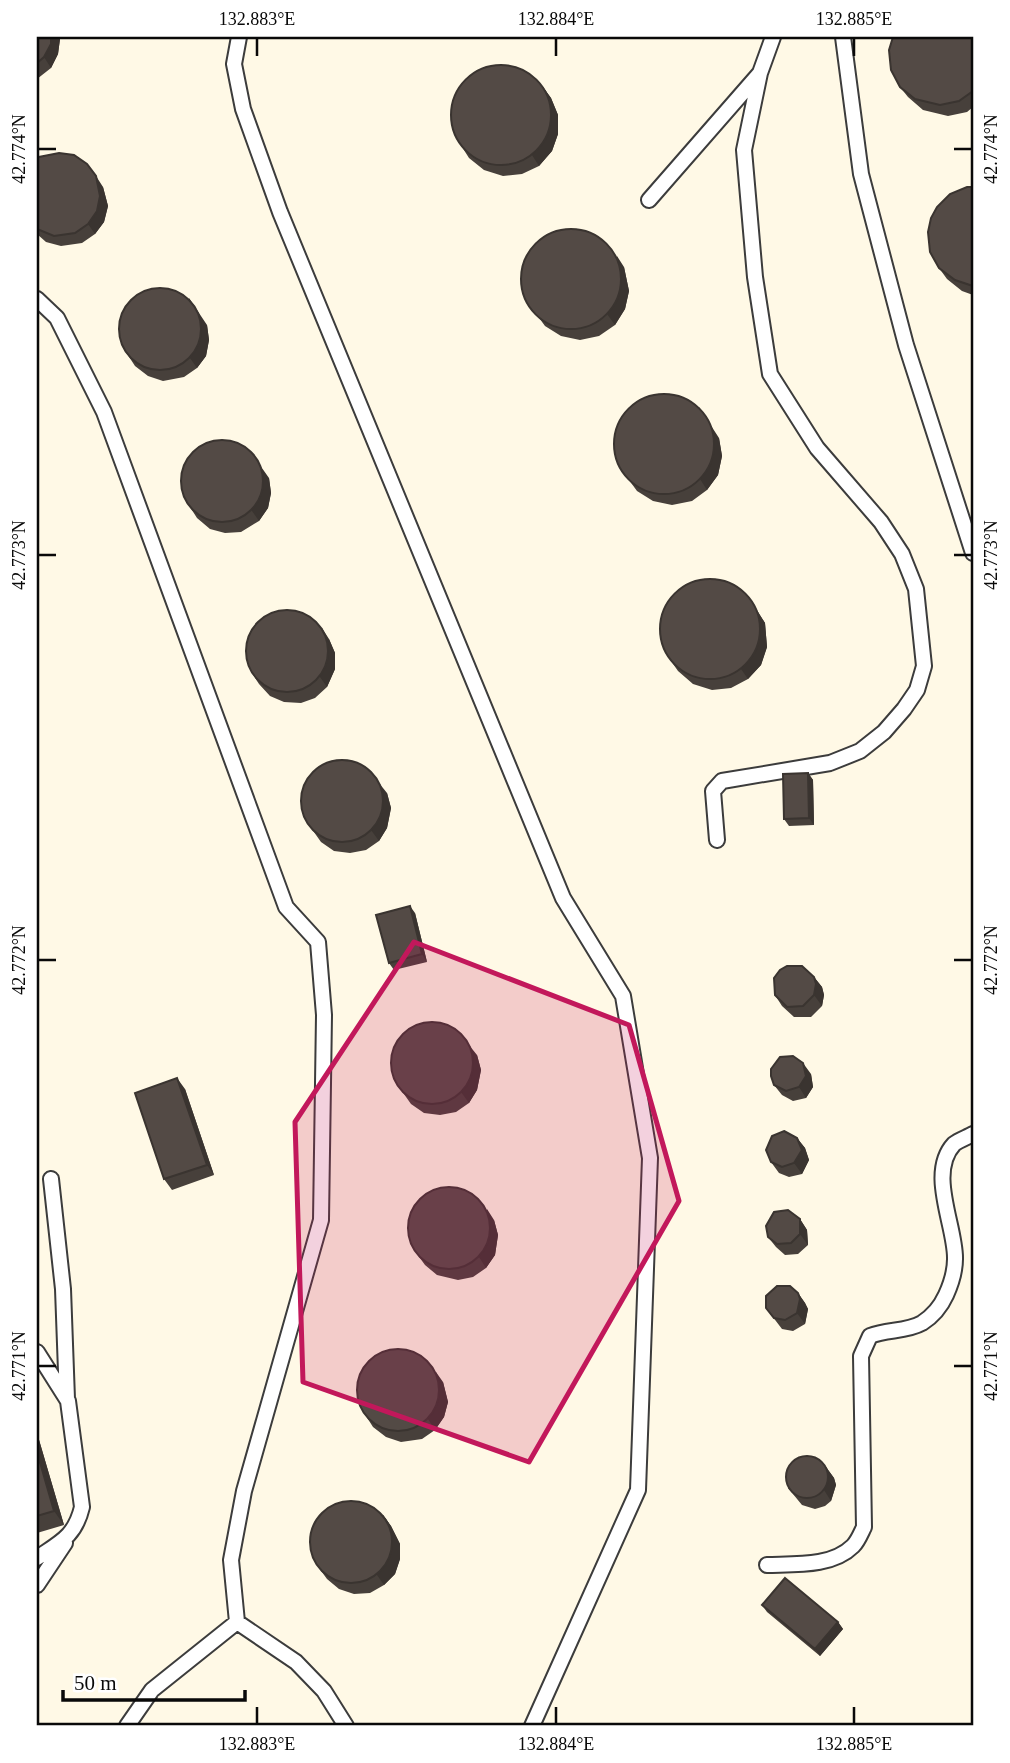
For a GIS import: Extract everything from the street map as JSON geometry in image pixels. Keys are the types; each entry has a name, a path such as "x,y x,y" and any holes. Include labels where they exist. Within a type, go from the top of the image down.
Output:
{"lane":[{"path":"239,37 234,64 243,109 280,212 563,898 624,996 650,1158 638,1490 532,1726"},
{"path":"717,840 713,791 722,781 830,763 859,751 884,732 904,709 917,690 924,666 916,589 902,554 881,522 817,447 771,374 755,277 744,150 760,73 773,37"},
{"path":"843,37 861,174 906,345 973,553"},
{"path":"649,200 760,73"},
{"path":"37,299 57,318 104,412 286,907 318,942 324,1015 321,1220 244,1491 231,1560 237,1622"},
{"path":"768,1565 811,1563 838,1556 854,1546 864,1527 861,1356 870,1336 923,1322 941,1306 951,1284 955,1257 943,1198 945,1161 955,1143 973,1134"},
{"path":"37,1585 79,1522 82,1507 68,1401 63,1289 51,1180"},
{"path":"37,1352 68,1401"},
{"path":"37,1558 70,1535"},
{"path":"127,1726 152,1690 237,1622"},
{"path":"237,1622 296,1662 324,1691 346,1726"}],"highlighted area":[{"path":"414,942 629,1025 679,1201 529,1462 303,1382 295,1122"}],"building":[{"path":"37,37 51,37 51,44 37,63"},
{"path":"893,37 973,37 973,91 959,101 940,105 915,99 900,87 891,70 889,50"},
{"path":"501,65 529,73 543,87 551,115 543,143 529,157 501,165 473,157 459,143 451,115 459,87 473,73"},
{"path":"59,153 74,155 87,164 96,176 100,196 97,211 88,224 75,233 54,236 37,229 37,159"},
{"path":"973,187 973,286 955,280 939,268 930,252 928,232 937,207 950,194"},
{"path":"571,229 590,233 606,244 617,260 621,279 617,298 606,314 590,325 571,329 552,325 536,314 525,298 521,279 525,260 536,244 552,233"},
{"path":"160,288 176,291 189,300 198,313 201,329 198,345 189,358 176,367 160,370 144,367 131,358 122,345 119,329 122,313 131,300 144,291"},
{"path":"664,394 683,398 699,409 710,425 714,444 710,463 699,479 683,490 664,494 645,490 629,479 618,463 614,444 618,425 629,409 645,398"},
{"path":"222,440 238,443 251,452 260,465 263,481 260,497 251,510 238,519 222,522 206,519 193,510 184,497 181,481 184,465 193,452 206,443"},
{"path":"710,579 729,583 745,594 756,610 760,629 756,648 745,664 729,675 710,679 691,675 675,664 664,648 660,629 664,610 675,594 691,583"},
{"path":"287,610 303,613 316,622 325,635 328,651 325,667 316,680 303,689 287,692 271,689 258,680 249,667 246,651 249,635 258,622 271,613"},
{"path":"342,760 358,763 371,772 380,785 383,801 380,817 371,830 358,839 342,842 326,839 313,830 304,817 301,801 304,785 313,772 326,763"},
{"path":"808,773 809,818 784,819 783,774"},
{"path":"410,906 422,954 389,963 376,915"},
{"path":"787,966 802,966 814,977 814,995 803,1006 787,1007 775,995 774,978"},
{"path":"432,1022 448,1025 461,1034 470,1047 473,1063 470,1079 461,1092 448,1101 432,1104 416,1101 403,1092 394,1079 391,1063 394,1047 403,1034 416,1025"},
{"path":"793,1056 803,1063 806,1076 799,1087 786,1091 774,1085 771,1069 780,1057"},
{"path":"177,1078 207,1165 164,1179 135,1093"},
{"path":"784,1131 797,1138 802,1150 794,1163 782,1167 771,1162 766,1150 772,1136"},
{"path":"449,1187 465,1190 478,1199 487,1212 490,1228 487,1244 478,1257 465,1266 449,1269 433,1266 420,1257 411,1244 408,1228 411,1212 420,1199 433,1190"},
{"path":"788,1210 800,1219 800,1234 791,1243 777,1244 768,1237 766,1226 774,1212"},
{"path":"777,1286 790,1286 800,1299 797,1313 785,1320 774,1318 766,1308 766,1296"},
{"path":"398,1349 414,1352 427,1361 436,1374 439,1390 436,1406 427,1419 414,1428 398,1431 382,1428 369,1419 360,1406 357,1390 360,1374 369,1361 382,1352"},
{"path":"37,1452 54,1511 37,1516"},
{"path":"807,1456 822,1462 828,1477 822,1492 807,1498 792,1492 786,1477 792,1462"},
{"path":"351,1501 367,1504 380,1513 389,1526 392,1542 389,1558 380,1571 367,1580 351,1583 335,1580 322,1571 313,1558 310,1542 313,1526 322,1513 335,1504"},
{"path":"785,1578 838,1622 815,1649 762,1605"}]}
